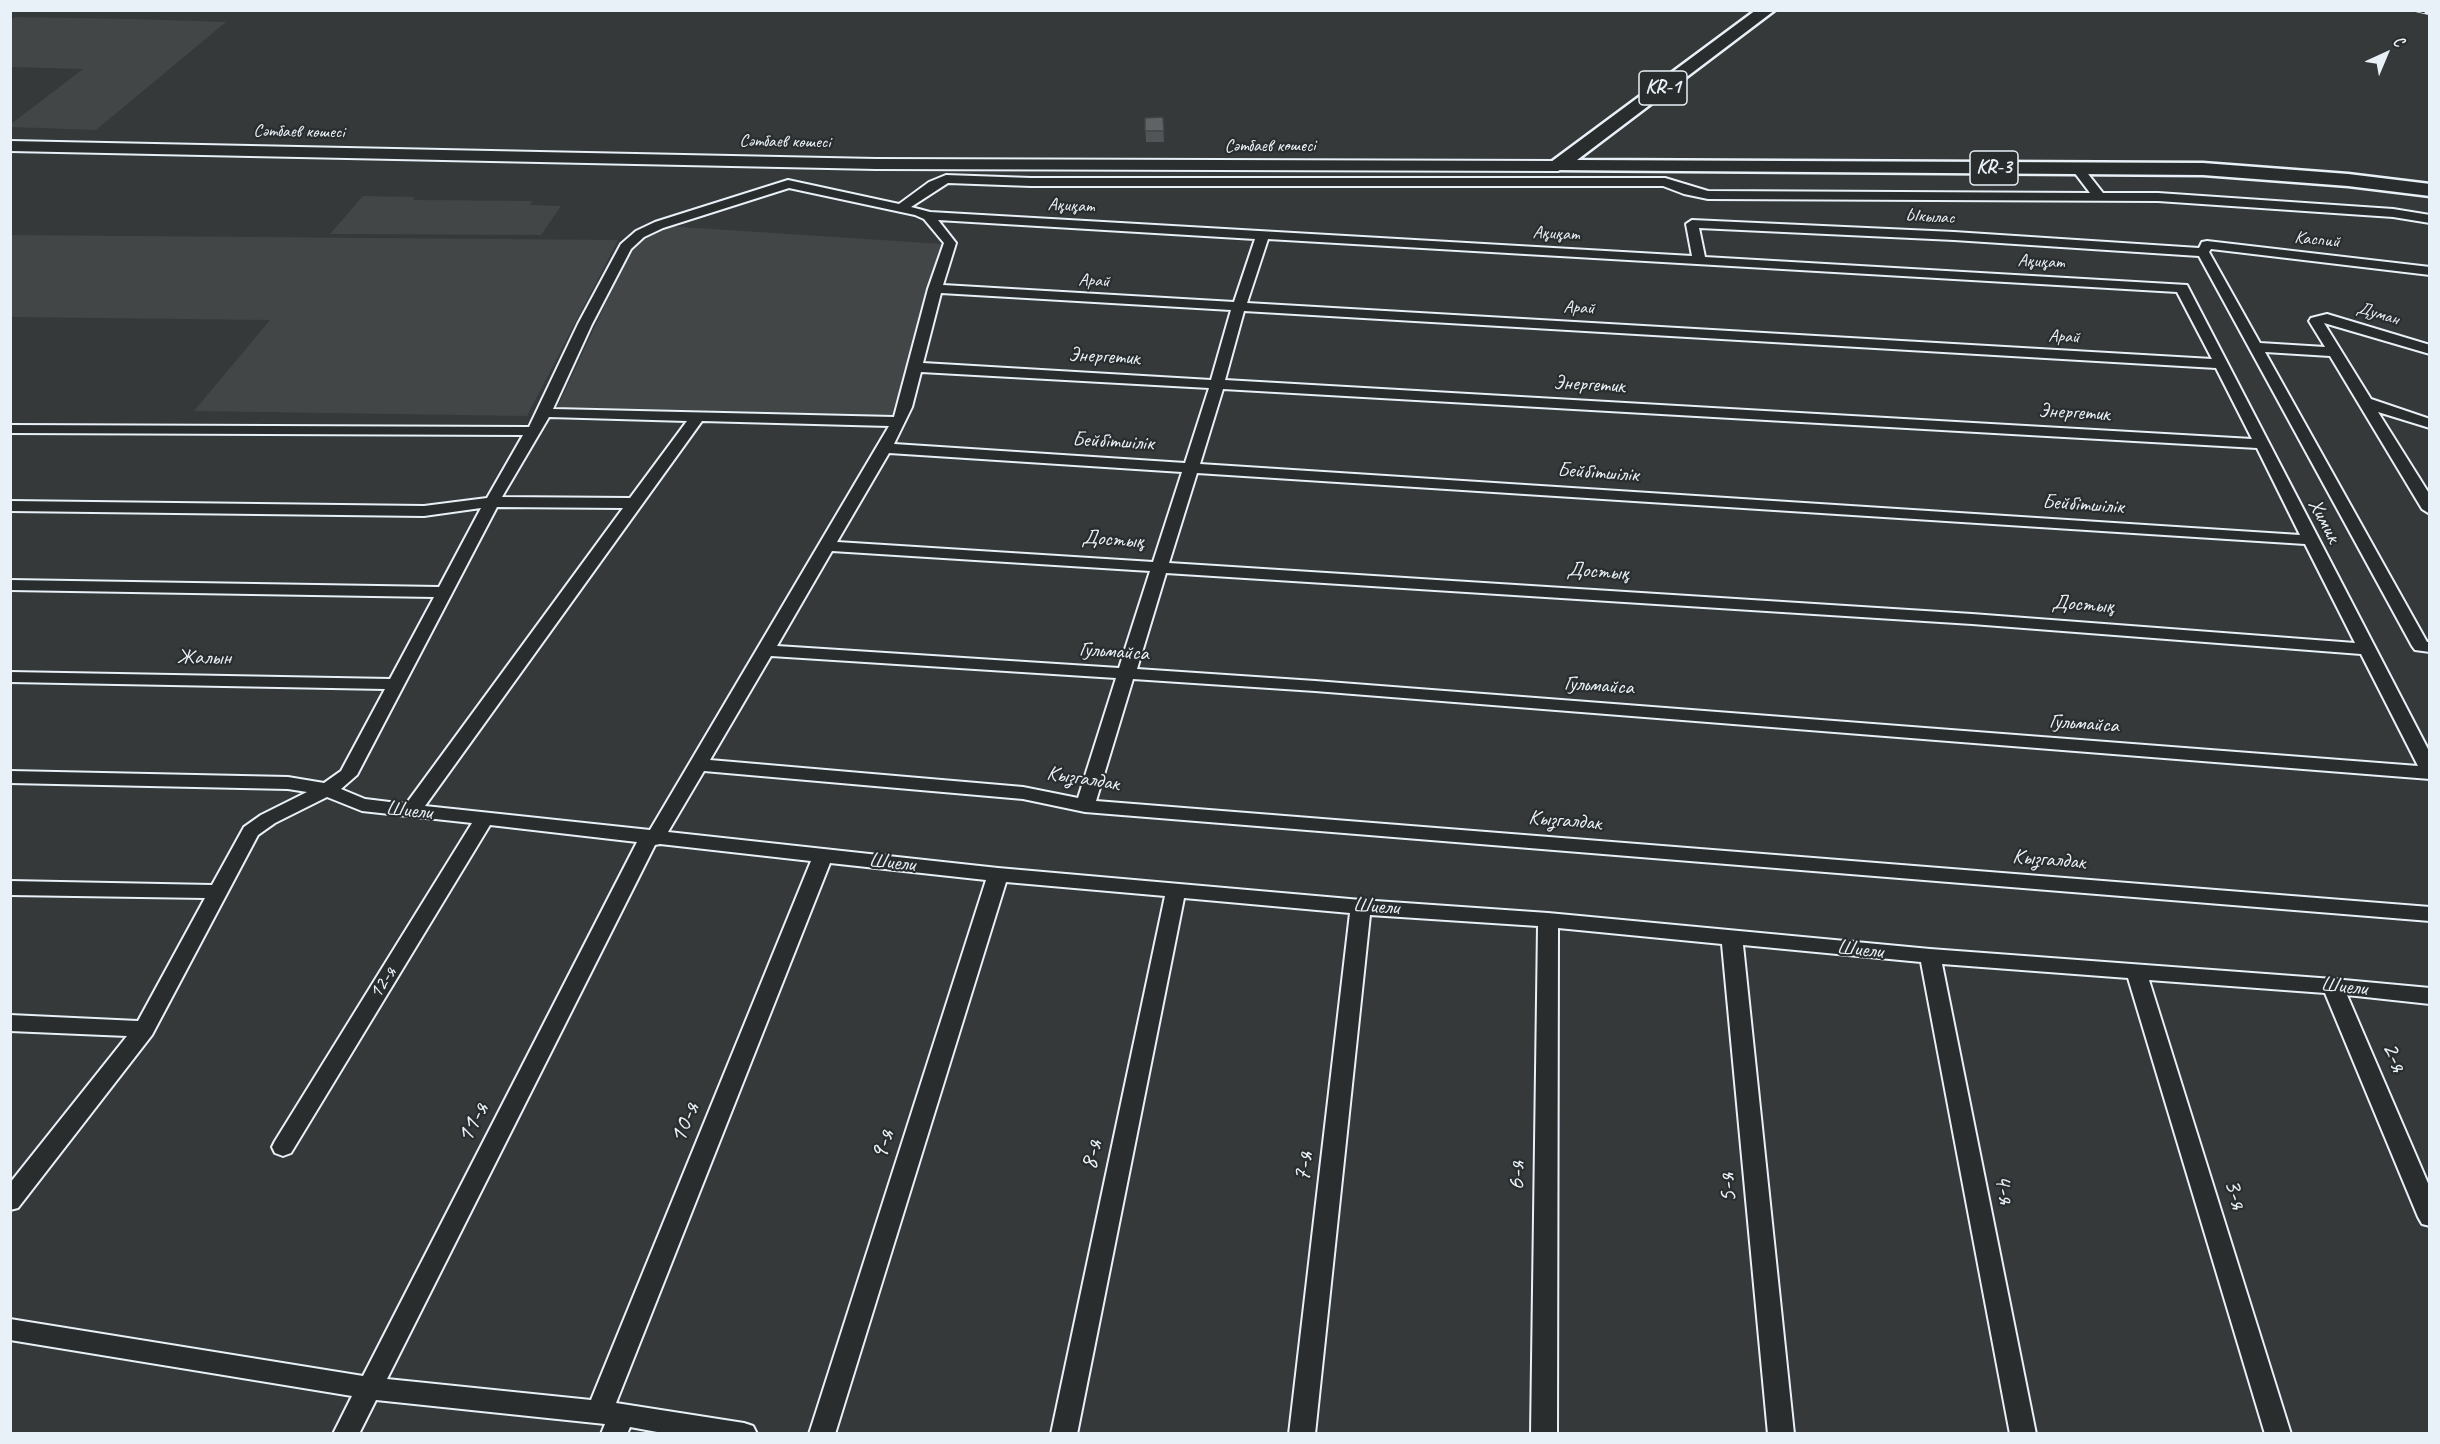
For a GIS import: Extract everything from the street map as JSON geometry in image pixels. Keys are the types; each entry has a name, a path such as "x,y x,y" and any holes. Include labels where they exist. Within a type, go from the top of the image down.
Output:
{"main road":[{"name":"KR-1","path":"1558,166 1767,10"},
{"name":"Сәтбаев көшесі","path":"10,146 796,162 1558,166"},
{"name":"KR-3","path":"1558,166 1662,174 2077,168 2203,169 2348,180 2430,190"}],"street":[{"path":"10,1201 144,1029 251,831 268,819 327,790 348,775 492,502 531,431 544,413 585,324 626,247 640,234 659,225 788,184 796,162"},
{"path":"2077,168 2099,196"},
{"path":"901,208 937,182 946,179 1299,188 1662,174 1688,191 1708,195 2158,197 2369,211 2430,219"},
{"name":"Ақиқат","path":"788,184 928,216 2182,288"},
{"name":"11-я","path":"346,1434 652,838 698,765 899,422 935,289 950,243 928,216"},
{"name":"Ыкылас","path":"1699,260 1692,225 1954,236 2203,252"},
{"path":"1085,806 1263,235"},
{"name":"Каспий","path":"2203,252 2207,245 2430,271"},
{"path":"2203,252 2421,646 2430,647"},
{"path":"2402,268 2430,278"},
{"name":"Химик","path":"2182,288 2430,773"},
{"name":"Арай","path":"935,289 2220,364"},
{"name":"Думан","path":"2335,352 2316,321 2327,318 2430,350"},
{"path":"2254,347 2335,352 2430,509"},
{"name":"Энергетик","path":"915,367 2260,444"},
{"path":"2364,402 2430,424"},
{"path":"544,413 899,422"},
{"path":"411,811 698,416"},
{"path":"10,429 531,431"},
{"name":"Бейбітшілік","path":"884,448 2311,540"},
{"path":"10,506 424,511 492,502 637,503"},
{"name":"Достық","path":"826,546 1162,565 1971,619 2366,649"},
{"path":"10,585 445,592"},
{"name":"Гульмайса","path":"765,651 1315,686 2430,773"},
{"name":"Жалын","path":"10,677 396,684"},
{"name":"Кызгалдак","path":"698,765 1023,793 1085,806 2430,914"},
{"name":"Шиели","path":"10,777 288,783 327,790 362,805 998,874 1361,907 1548,920 1930,956 2333,986 2430,996"},
{"name":"12-я","path":"283,1147 484,819"},
{"name":"10-я","path":"611,1420 823,855"},
{"name":"9-я","path":"822,1434 998,874"},
{"path":"10,888 218,892"},
{"name":"8-я","path":"1064,1434 1176,889"},
{"name":"7-я","path":"1302,1434 1361,907"},
{"name":"6-я","path":"1544,1434 1548,920"},
{"name":"5-я","path":"1732,937 1781,1434"},
{"name":"4-я","path":"1930,956 2023,1434"},
{"name":"3-я","path":"2136,971 2278,1434"},
{"name":"2-я","path":"2333,986 2430,1217"},
{"path":"10,1023 144,1029"},
{"path":"10,1329 371,1388 611,1420 744,1434"}],"shaded area":[{"path":"15,17 226,22 96,130 11,127 11,124 83,69 11,67 11,20"},
{"path":"363,196 415,197 413,200 533,201 530,205 561,206 541,235 330,234"},
{"path":"665,226 943,244 928,291 894,421 555,412 632,247 646,235"},
{"path":"11,235 618,240 527,416 194,411 270,320 11,317"}],"building":[{"path":"1163,117 1164,131 1145,131 1145,118"}],"railway":[{"path":"2417,10 2430,13"}]}
